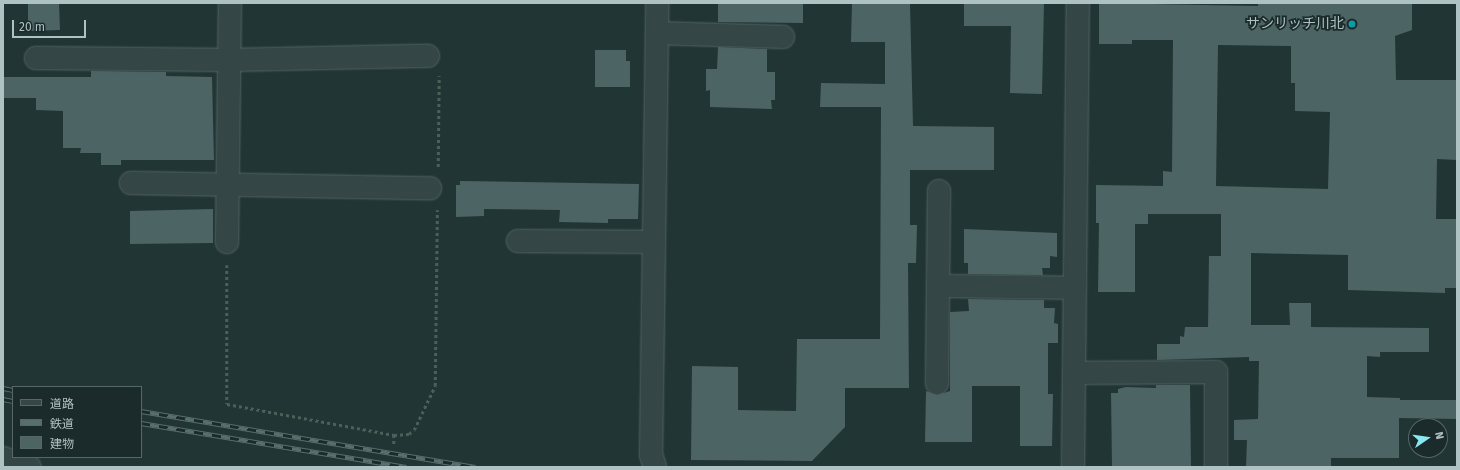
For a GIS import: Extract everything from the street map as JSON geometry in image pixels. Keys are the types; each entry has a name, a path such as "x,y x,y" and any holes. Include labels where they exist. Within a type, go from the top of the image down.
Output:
{"street":[{"path":"227,242 230,3"},
{"path":"655,467 652,455 653,242 657,3"},
{"path":"1073,467 1078,3"},
{"path":"657,33 783,37"},
{"path":"36,58 433,63"},
{"path":"131,183 435,188"},
{"path":"937,382 939,190"},
{"path":"518,241 653,242"},
{"path":"938,286 1075,288"},
{"path":"1074,373 1216,372 1216,467"},
{"path":"3,458 29,467"}],"path":[{"path":"227,242 227,404 394,435 409,434 414,430 435,386 435,188 433,63"},
{"path":"394,435 394,445"}],"building":[{"path":"28,3 59,3 60,30 28,31"},
{"path":"718,3 803,3 803,23 718,22"},
{"path":"852,3 910,3 913,126 994,127 994,170 910,170 910,225 917,225 916,263 908,263 909,388 845,388 845,427 812,461 691,460 692,366 738,367 738,410 796,411 797,339 880,339 881,107 820,107 821,83 885,84 885,42 851,42"},
{"path":"964,3 1044,3 1042,94 1010,93 1011,26 964,26"},
{"path":"1099,3 1258,6 1258,3 1412,3 1412,30 1395,36 1396,80 1457,80 1457,160 1437,159 1436,219 1456,219 1456,288 1445,288 1445,293 1348,290 1348,255 1251,253 1251,325 1290,325 1289,303 1311,303 1311,327 1429,328 1429,352 1380,352 1380,357 1367,356 1367,397 1400,398 1400,400 1457,400 1457,419 1399,418 1399,458 1331,458 1331,467 1246,467 1247,440 1234,440 1234,420 1258,419 1259,361 1249,361 1249,357 1157,360 1157,344 1180,344 1180,336 1184,337 1185,327 1208,327 1209,256 1221,256 1221,214 1148,214 1148,224 1135,224 1135,292 1098,292 1099,223 1096,223 1096,185 1163,186 1163,171 1172,172 1173,40 1132,40 1132,44 1099,44","holes":["1218,45 1291,46 1291,83 1295,83 1295,111 1330,112 1328,189 1216,186"]},
{"path":"718,47 767,49 767,72 775,72 775,100 771,100 772,109 710,107 710,90 706,91 706,69 717,69"},
{"path":"595,50 626,50 626,61 630,61 630,87 595,87"},
{"path":"91,71 166,72 166,76 212,77 214,160 121,160 121,165 101,165 101,153 80,153 81,148 63,148 63,111 36,110 36,98 3,98 3,77 91,77"},
{"path":"460,181 639,184 638,219 608,219 608,223 559,222 560,210 484,209 484,216 456,217 456,185 460,185"},
{"path":"213,209 213,243 130,244 130,211"},
{"path":"964,229 1057,233 1057,257 1050,256 1050,268 1042,268 1043,275 968,274 968,263 964,263"},
{"path":"968,299 1044,300 1044,308 1055,308 1054,323 1058,324 1058,343 1048,343 1048,394 1053,394 1052,446 1020,446 1020,386 972,386 972,442 925,442 926,391 937,395 950,391 950,312 969,311"},
{"path":"1156,385 1190,385 1191,467 1112,467 1111,393 1118,393 1118,389 1126,387 1156,388"}],"railway":[{"path":"3,388 12,390"},
{"path":"3,399 12,401"},
{"path":"142,411 475,467"},
{"path":"142,423 406,467"}],"place":[{"name":"サンリッチ川北","path":"1352,24"}]}
